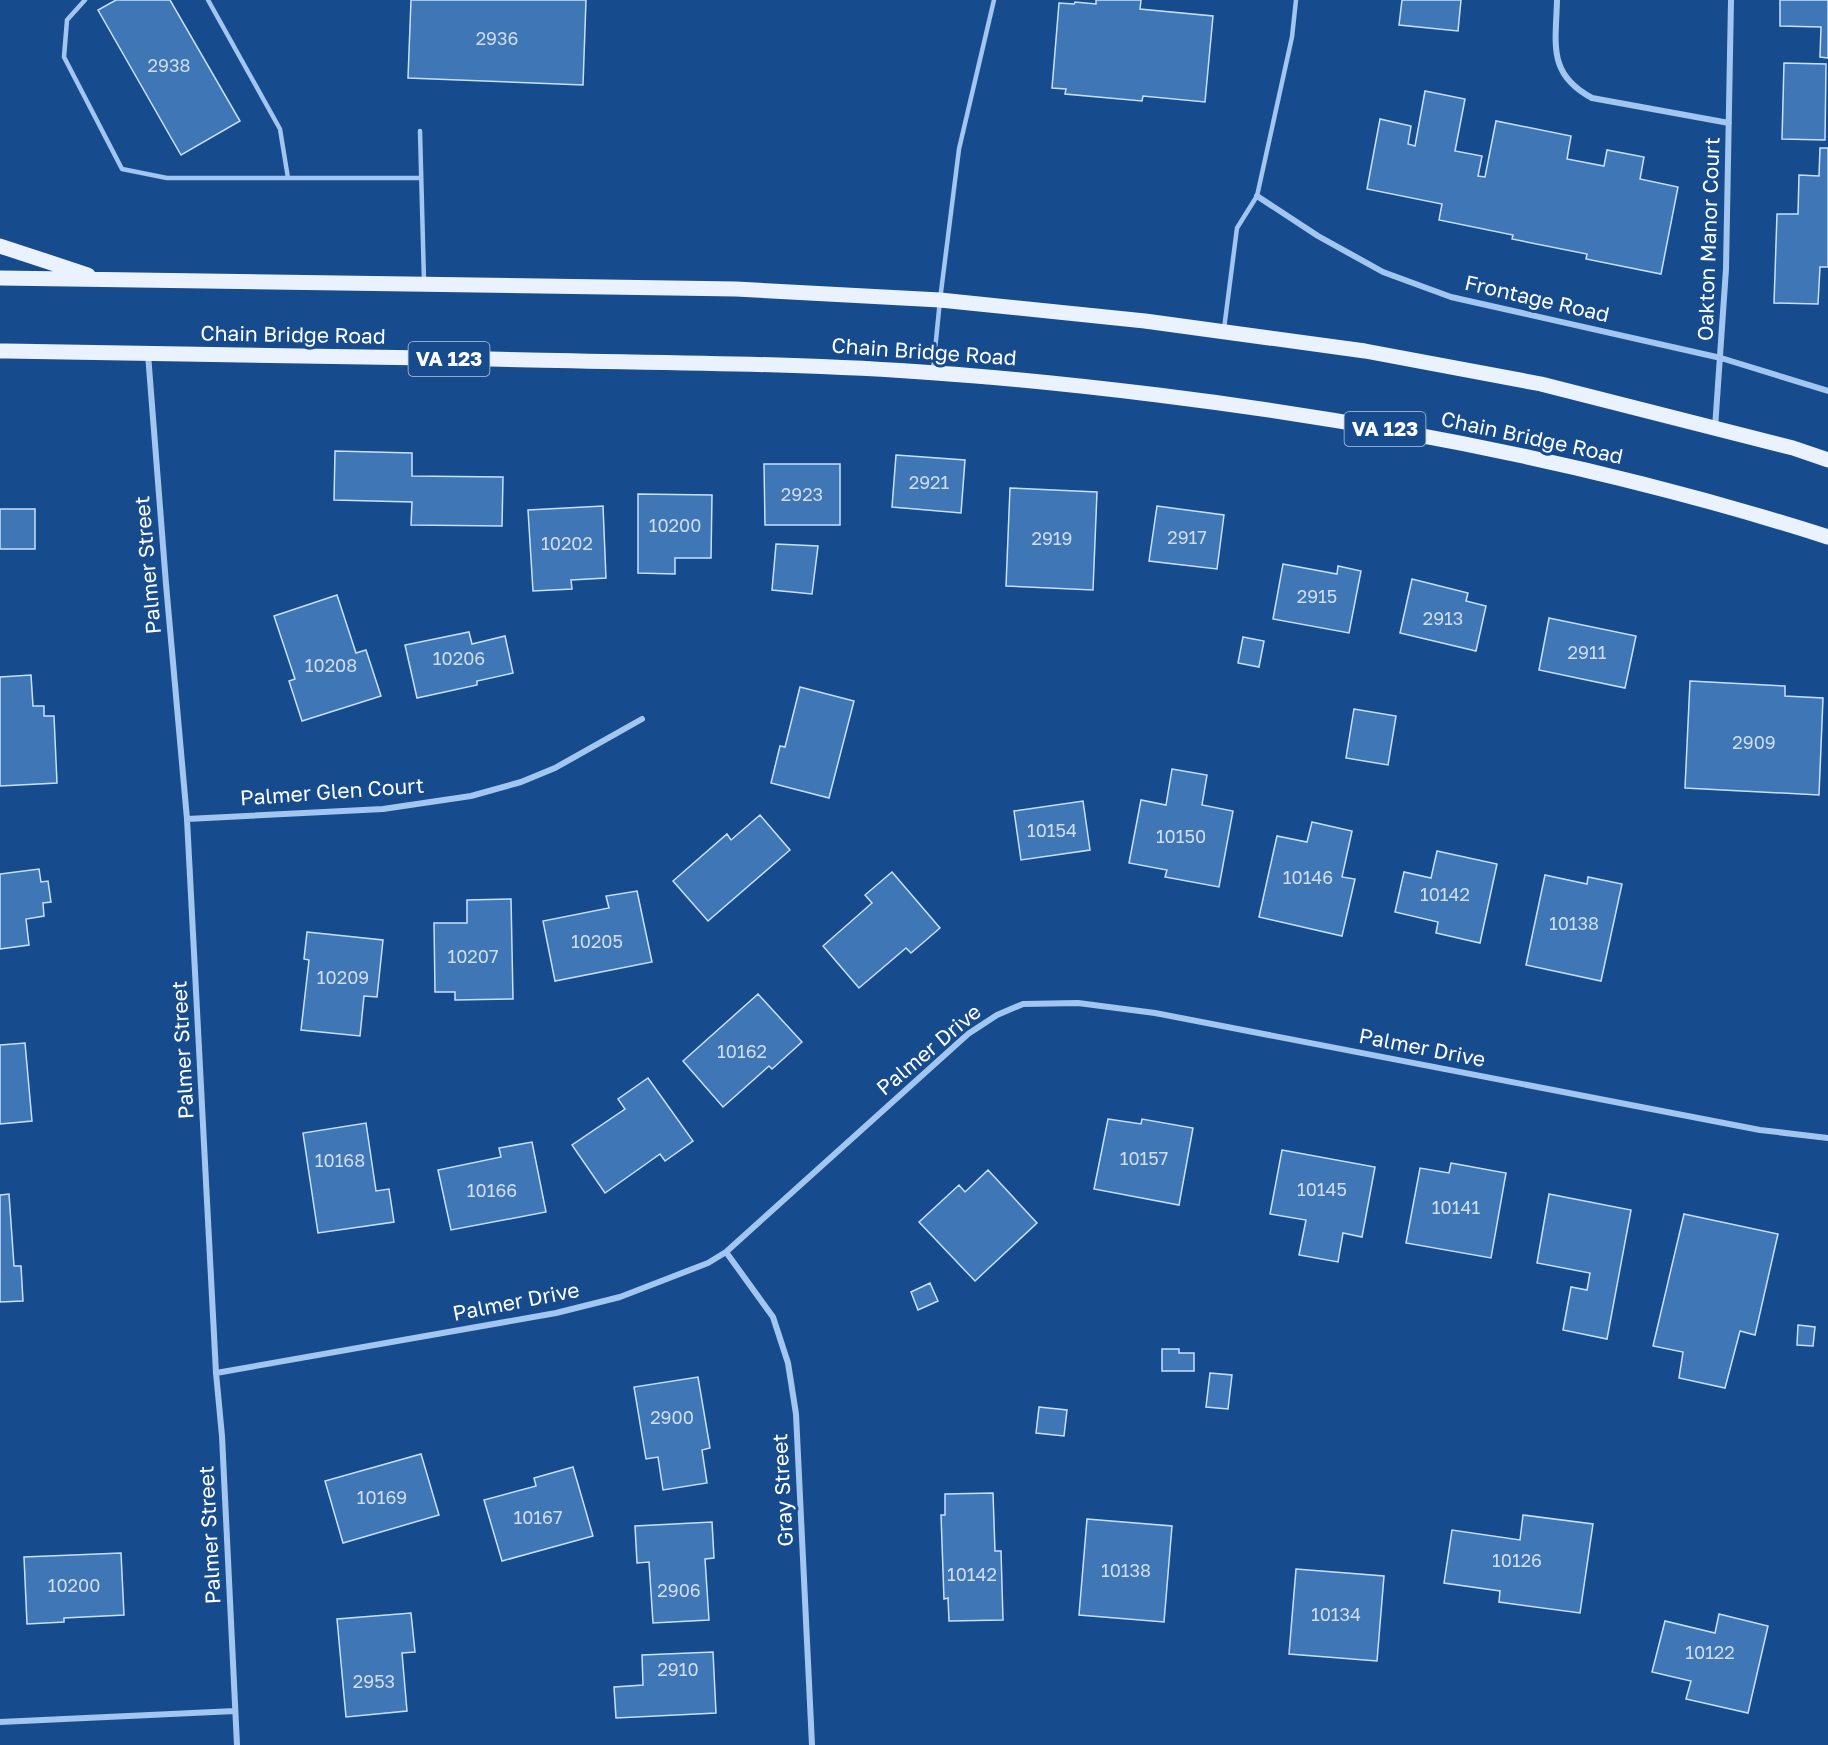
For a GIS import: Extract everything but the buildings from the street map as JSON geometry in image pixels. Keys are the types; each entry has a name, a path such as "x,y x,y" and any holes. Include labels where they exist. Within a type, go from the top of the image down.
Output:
{"main road":[{"path":"0,246 99,279"},
{"path":"0,278 736,290 940,300 1133,320 1365,351 1541,384 1793,448 1828,460"},
{"name":"Chain Bridge Road","path":"0,351 781,364 933,372 1051,382 1216,402 1497,449 1640,482 1756,514 1828,537"}],"street":[{"name":"Oakton Manor Court","path":"1557,0 1557,61 1564,76 1576,89 1592,98 1729,123 1726,269 1715,429"},
{"path":"1729,123 1731,0"},
{"name":"Frontage Road","path":"1257,196 1318,236 1383,272 1451,297 1721,358 1828,391"},
{"name":"Palmer Street","path":"147,353 187,819 237,1745"},
{"name":"Palmer Glen Court","path":"187,819 383,810 471,796 521,782 555,768 642,719"},
{"name":"Palmer Drive","path":"216,1373 556,1313 620,1297 708,1263 726,1252 968,1034 997,1015 1023,1004 1078,1003 1155,1013 1760,1130 1828,1138"},
{"name":"Gray Street","path":"726,1252 772,1317 788,1363 796,1414 812,1745"},
{"path":"0,1722 235,1711"}],"lane":[{"path":"85,0 68,20 64,57 122,169 167,178 421,178"},
{"path":"208,0 280,129 288,178"},
{"path":"933,372 959,149 994,0"},
{"path":"1223,332 1238,228 1257,196 1292,37 1296,0"},
{"path":"420,131 425,285"}]}
